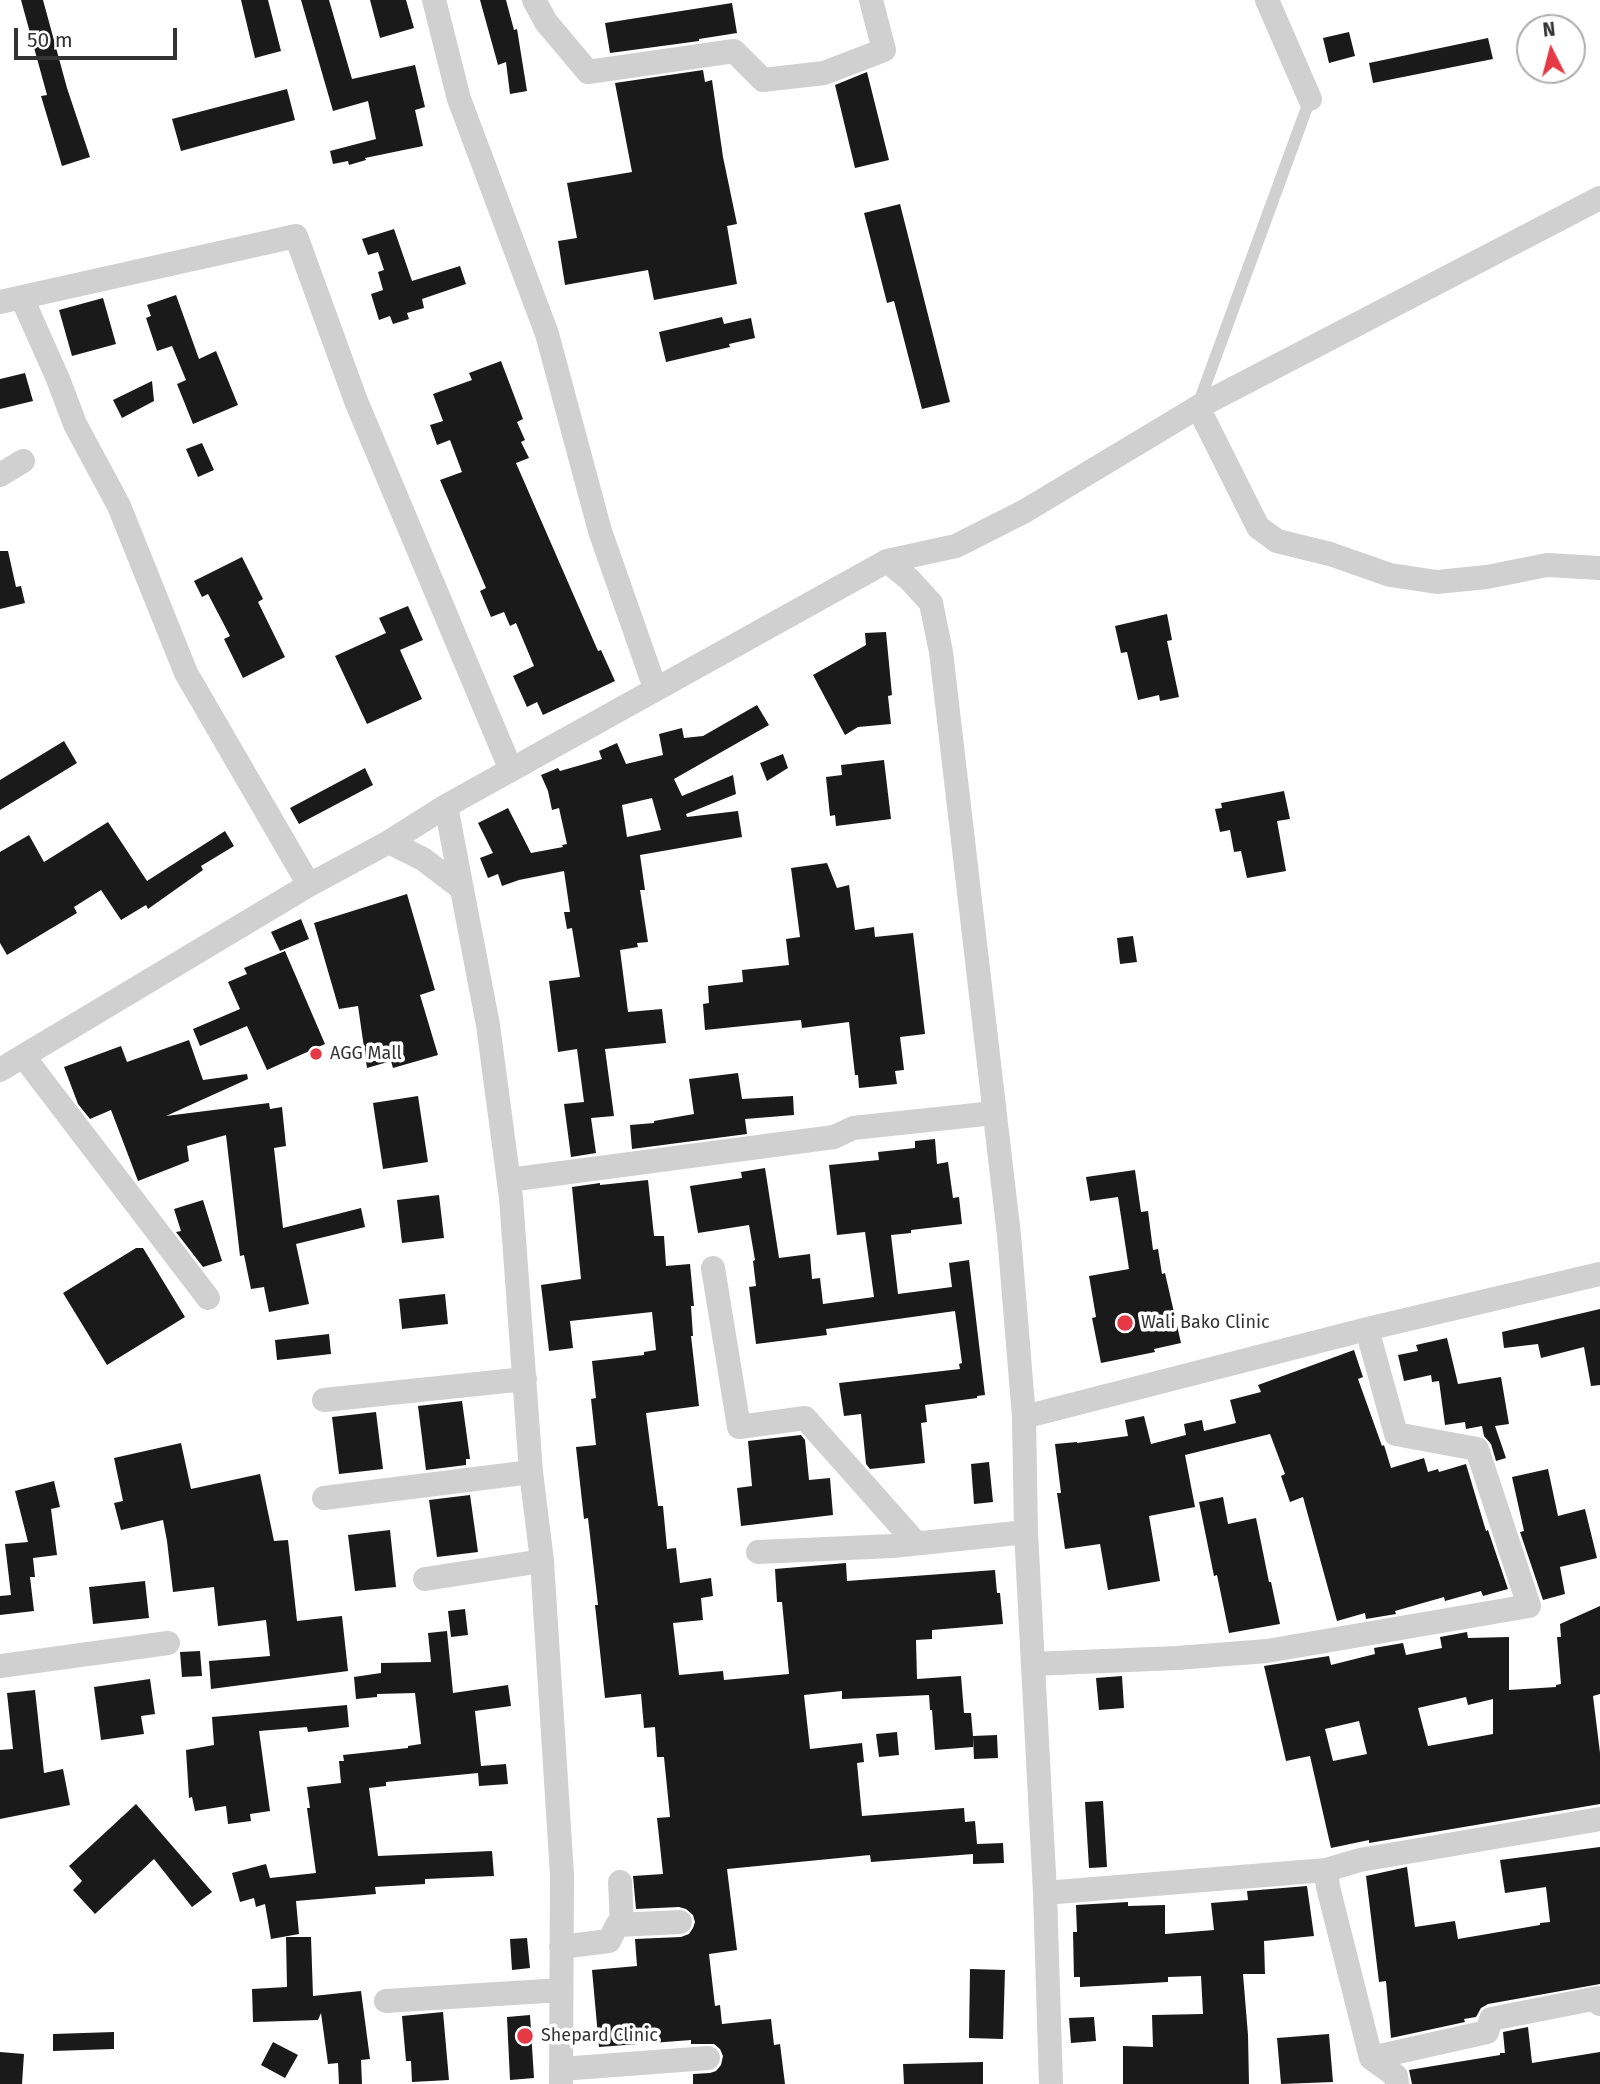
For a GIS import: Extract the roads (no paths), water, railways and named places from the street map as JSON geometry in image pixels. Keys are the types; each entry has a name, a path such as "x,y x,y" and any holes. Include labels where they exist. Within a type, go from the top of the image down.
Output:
{"street":[{"path":"434,0 459,99 547,334 600,531 655,688"},
{"path":"534,0 546,22 589,72 734,51 763,80 824,73 884,50 871,0"},
{"path":"1267,0 1310,99"},
{"path":"0,1070 446,806 887,561 956,546 1026,511 1198,407 1600,198"},
{"path":"309,885 186,673 119,506 75,425 58,379 11,300 296,236 356,401 511,771"},
{"path":"1198,407 1258,527 1277,541 1330,554 1390,575 1437,582 1488,577 1547,565 1600,568"},
{"path":"0,475 23,461"},
{"path":"887,561 909,579 931,603 941,652 1009,1235 1024,1417 1026,1532 1045,1893 1051,2084"},
{"path":"446,806 488,1025 509,1180 531,1472 542,1561 562,1875 561,2077 708,2058"},
{"path":"388,842 423,859 461,888"},
{"path":"24,1057 208,1298"},
{"path":"509,1180 834,1137 853,1128 994,1113"},
{"path":"713,1268 739,1427 806,1418 916,1543"},
{"path":"1024,1417 1367,1329 1600,1274"},
{"path":"1033,1664 1267,1651 1529,1606 1477,1449 1396,1434 1367,1329"},
{"path":"324,1400 526,1379"},
{"path":"324,1498 531,1472"},
{"path":"758,1552 916,1543 1026,1532"},
{"path":"425,1579 542,1561"},
{"path":"0,1666 168,1643"},
{"path":"1045,1893 1326,1870 1360,1860 1600,1819"},
{"path":"1326,1870 1371,2058 1396,2076 1397,2084"},
{"path":"620,1882 622,1924"},
{"path":"561,1947 609,1941 617,1925 680,1922"},
{"path":"386,2001 561,1990"},
{"path":"1371,2058 1487,2032 1491,2019 1598,1998 1600,2004"}],"lane":[{"path":"1198,407 1310,99"}],"place":[{"name":"AGG Mall","path":"316,1054"},
{"name":"Wali Bako Clinic","path":"1125,1323"},
{"name":"Shepard Clinic","path":"525,2036"}]}
